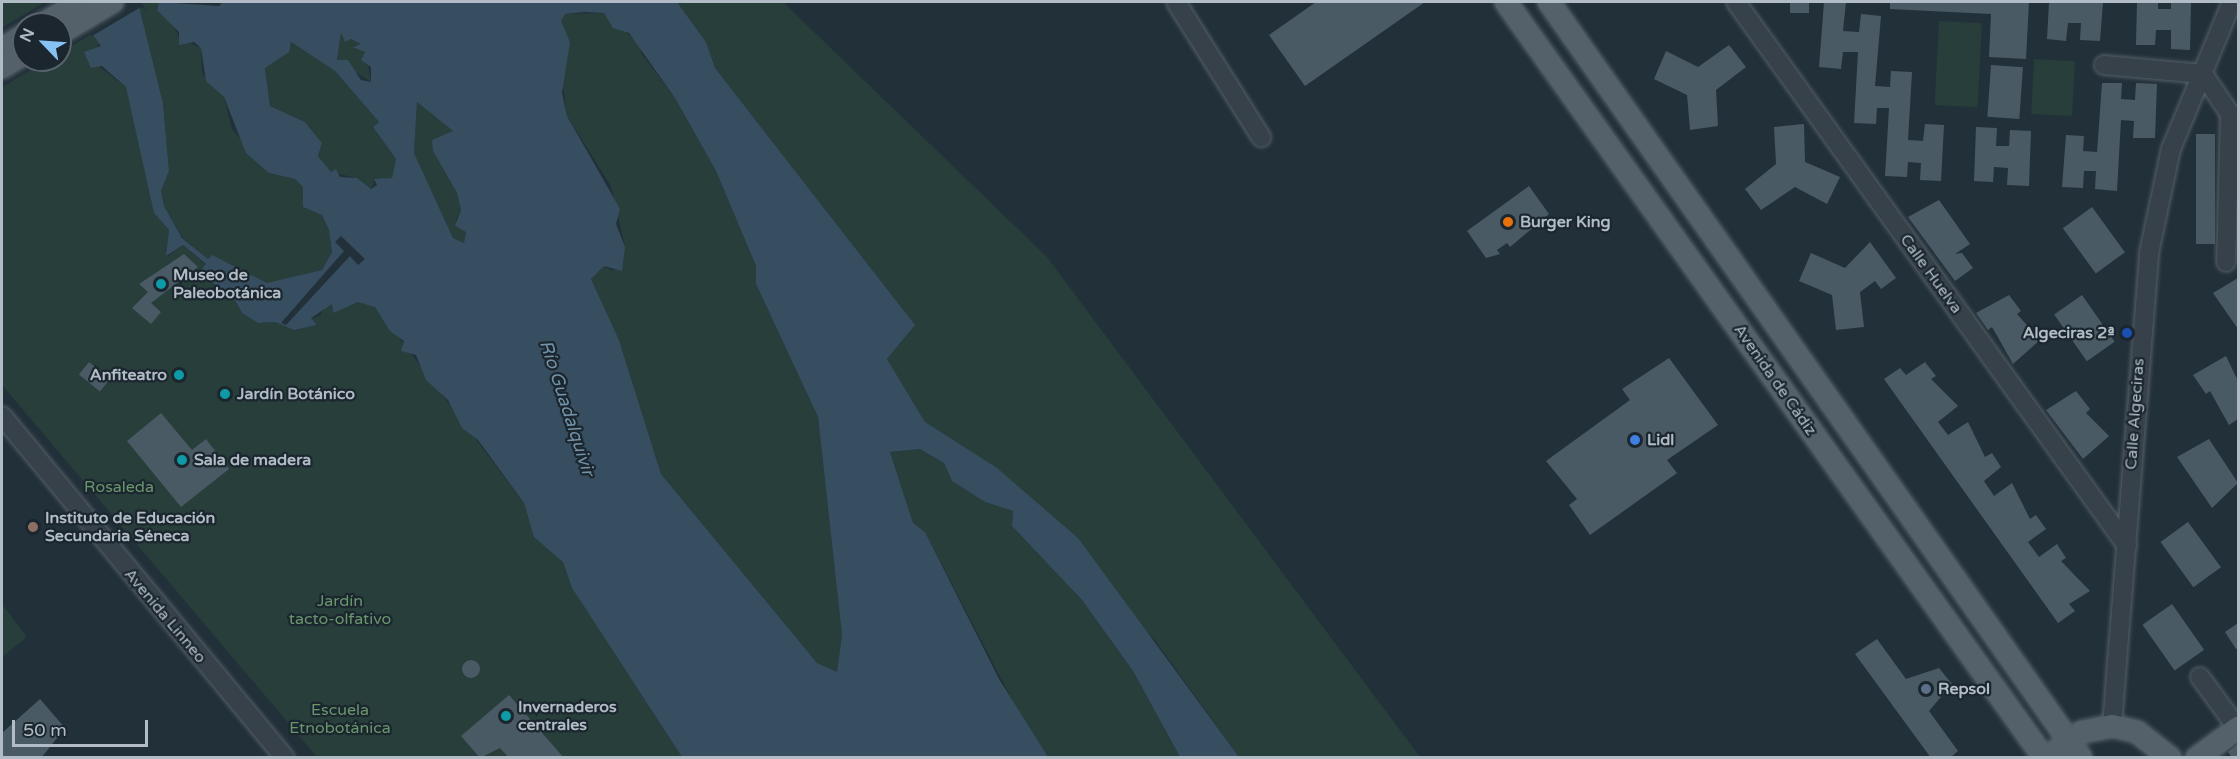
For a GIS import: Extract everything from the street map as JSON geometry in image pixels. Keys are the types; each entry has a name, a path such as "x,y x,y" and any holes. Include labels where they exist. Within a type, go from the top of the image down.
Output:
{"main road":[{"path":"64,12 81,2"},
{"path":"72,26 112,2"},
{"name":"Avenida de Cádiz","path":"1549,2 2075,749"},
{"name":"Avenida de Cádiz","path":"1509,4 2046,758"},
{"path":"2046,758 2075,749 2096,726 2112,726 2137,732 2170,758"},
{"path":"2197,758 2238,728"}],"street":[{"path":"1176,2 1261,137"},
{"name":"Calle Huelva","path":"1736,2 2127,546"},
{"name":"Calle Algeciras","path":"2112,726 2149,253 2171,148 2233,9"},
{"path":"2104,65 2203,74 2230,114 2226,262"},
{"name":"Avenida Linneo","path":"2,416 285,758"},
{"path":"2200,677 2238,728"}],"green space":[{"path":"2,2 45,2 28,12 12,12 12,22 2,28"},
{"path":"138,2 159,2 157,10 173,23 179,38 201,48 202,73 224,97 232,129 269,173 295,179 303,187 303,207 322,215 329,230 332,252 322,270 267,284 212,256 208,259 182,237 164,206 161,191 169,171 163,103"},
{"path":"677,2 783,2 1047,257 1420,757 1239,757 1154,639 925,422 887,359 915,325 715,68 706,42"},
{"path":"604,13 642,46 641,53 675,98 716,171 756,266 756,284 818,417 842,635 837,672 817,663 661,474 619,340 591,279 604,266 613,271 625,247 611,186 567,116 561,71 570,42 560,21 564,14"},
{"path":"1939,21 1982,23 1978,107 1935,105"},
{"name":"Jardín Botánico","path":"93,33 102,42 92,51 97,65 126,87 132,103 154,213 169,230 167,257 183,245 206,265 198,274 232,295 242,313 258,323 275,322 294,330 317,325 311,319 320,316 325,306 332,304 333,312 358,302 375,306 524,503 530,523 563,562 572,588 682,757 317,757 2,385 2,87 28,72 72,72 72,46"},
{"path":"341,33 362,45 353,45 366,52 371,82 337,60"},
{"path":"291,42 335,71 379,122 373,127 396,159 392,178 375,180 371,189 356,178 331,172 318,156 322,143 305,122 270,106 265,68"},
{"path":"2034,59 2075,61 2072,116 2031,114"},
{"path":"417,102 453,131 433,151 457,193 461,210 456,220 466,232 464,243 453,238 414,153"},
{"path":"921,449 944,463 952,481 985,502 1013,511 1012,526 1082,600 1133,671 1180,757 1048,757 1034,742 925,532 913,524 890,452"},
{"path":"2,604 27,637 2,657"}],"water":[{"name":"Río Guadalquivir","path":"138,2 163,103 169,171 161,191 164,206 182,238 208,259 212,255 267,283 322,270 332,252 329,230 322,215 303,207 303,187 295,179 269,173 246,153 224,97 206,81 201,48 194,42 179,45 179,32 157,10 159,2 219,6 223,2 677,2 706,42 715,68 915,325 887,359 925,422 997,468 1078,538 1239,757 1180,757 1133,671 1082,600 1012,526 1013,511 985,502 952,481 944,463 920,449 890,452 913,523 925,532 999,679 1048,757 682,757 572,588 563,562 534,537 524,503 478,440 462,428 448,400 426,380 416,355 401,351 404,341 390,331 375,307 358,302 333,313 332,304 311,318 317,325 294,330 275,322 258,323 242,313 232,295 198,274 206,264 183,245 166,256 169,230 154,213 126,87 102,66 91,68 84,52 101,46 91,32","holes":["604,13 613,28 629,33 675,98 716,171 756,266 756,284 818,417 842,635 837,672 817,663 661,474 619,340 591,279 604,266 622,271 625,247 616,224 620,209 567,116 562,93 570,42 561,21 565,14","341,33 345,42 351,39 361,44 353,47 365,52 361,60 371,67 371,82 361,80 348,60 337,60","291,42 335,71 379,122 373,127 396,159 392,178 374,179 377,185 371,189 357,178 340,177 336,169 331,172 318,156 322,143 305,122 270,106 265,68 289,52","417,102 453,131 432,140 433,151 457,193 461,210 455,226 466,232 464,243 453,238 414,153"]}],"pier":[{"path":"71,2 141,2 146,10 141,7 92,36"},
{"path":"341,236 365,259 358,265 350,256 286,325 281,323 344,251 335,242"}],"building":[{"path":"1316,2 1425,2 1305,86 1269,35"},
{"path":"1790,2 1809,2 1809,13 1790,13"},
{"path":"1824,2 1846,2 1843,31 1859,32 1861,14 1881,16 1875,86 1890,87 1891,71 1912,72 1908,140 1923,141 1925,124 1944,125 1941,181 1920,180 1921,163 1908,162 1907,177 1885,176 1889,108 1877,108 1876,124 1854,123 1858,52 1843,52 1841,69 1819,67"},
{"path":"1890,2 2029,2 2026,59 1989,57 1991,14 1890,9"},
{"path":"2049,2 2103,2 2100,41 2080,40 2081,23 2068,23 2066,41 2047,39"},
{"path":"2137,2 2158,2 2158,9 2171,9 2171,2 2191,2 2190,50 2171,49 2171,30 2156,30 2155,45 2136,45"},
{"path":"1729,45 1746,67 1716,90 1718,126 1690,130 1687,95 1654,79 1666,51 1698,67"},
{"path":"1991,65 2023,67 2019,119 1987,117"},
{"path":"2102,83 2122,83 2121,99 2135,100 2136,83 2157,84 2155,138 2133,138 2134,121 2121,120 2117,191 2095,189 2096,171 2084,171 2083,188 2062,187 2066,135 2084,136 2083,151 2097,152"},
{"path":"1804,124 1805,162 1840,177 1827,204 1795,187 1761,210 1745,189 1776,164 1774,127"},
{"path":"1976,127 1997,128 1996,146 2009,146 2010,130 2031,131 2029,186 2007,185 2008,168 1994,167 1993,182 1974,181"},
{"path":"2196,134 2215,134 2215,244 2196,244"},
{"name":"Burger King","path":"1529,186 1549,214 1510,247 1507,243 1497,250 1500,254 1486,258 1467,231"},
{"path":"1939,200 1970,244 1955,254 1962,253 1973,268 1955,281 1908,217"},
{"path":"2092,207 2125,252 2096,273 2063,228"},
{"path":"1870,242 1896,278 1881,289 1875,281 1860,292 1864,327 1836,330 1832,295 1799,281 1811,253 1845,268"},
{"path":"184,254 198,267 151,303 161,312 151,324 132,308 148,292 139,284"},
{"path":"2238,278 2238,329 2213,293"},
{"path":"2009,295 2021,311 2017,314 2040,340 2013,364 1992,327 1988,330 1976,313"},
{"path":"2082,295 2115,342 2087,361 2054,315"},
{"path":"2226,356 2238,381 2238,419 2229,425 2210,391 2206,394 2193,375"},
{"name":"Lidl","path":"1669,358 1718,425 1667,460 1677,473 1590,535 1569,505 1577,499 1546,461 1630,400 1622,389"},
{"path":"89,362 110,379 100,391 79,374"},
{"path":"1925,362 1936,376 1931,379 1958,406 1938,422 1948,435 1968,422 1985,457 1992,453 2001,467 1984,481 1994,496 2012,483 2030,519 2036,515 2046,529 2028,542 2039,557 2057,544 2066,558 2061,561 2090,591 2069,604 2075,611 2058,623 1884,379 1900,368 1906,375"},
{"path":"2076,391 2090,409 2086,413 2109,436 2083,459 2046,410"},
{"name":"Sala de madera","path":"161,413 192,450 206,439 229,469 181,507 127,441"},
{"path":"2209,439 2238,483 2212,508 2177,457"},
{"path":"2188,522 2221,567 2193,587 2160,542"},
{"path":"2172,604 2204,650 2175,671 2143,625"},
{"path":"2238,623 2238,648 2236,649 2225,632"},
{"path":"1877,639 1906,679 1939,668 1952,684 1929,711 1958,751 1950,758 1931,758 1855,654"},
{"path":"467,660 475,660 480,665 478,676 467,678 462,673 462,665"},
{"name":"Invernaderos centrales","path":"509,695 564,758 509,758 500,748 480,758 461,736"},
{"path":"40,699 65,728 41,758 2,758 2,733"},
{"path":"2238,744 2238,758 2232,758 2228,752"}],"place":[{"name":"Burger King","path":"1508,222"},
{"name":"Museo de Paleobotánica","path":"161,284"},
{"name":"Algeciras 2ª","path":"2127,333"},
{"name":"Anfiteatro","path":"179,375"},
{"name":"Jardín Botánico","path":"225,394"},
{"name":"Lidl","path":"1635,440"},
{"name":"Sala de madera","path":"182,460"},
{"name":"Instituto de Educación Secundaria Séneca","path":"33,527"},
{"name":"Repsol","path":"1926,689"},
{"name":"Invernaderos centrales","path":"506,716"}],"park label":[{"name":"Rosaleda","path":"119,487"},
{"name":"Jardín tacto-olfativo","path":"340,610"},
{"name":"Escuela Etnobotánica","path":"340,719"}]}
